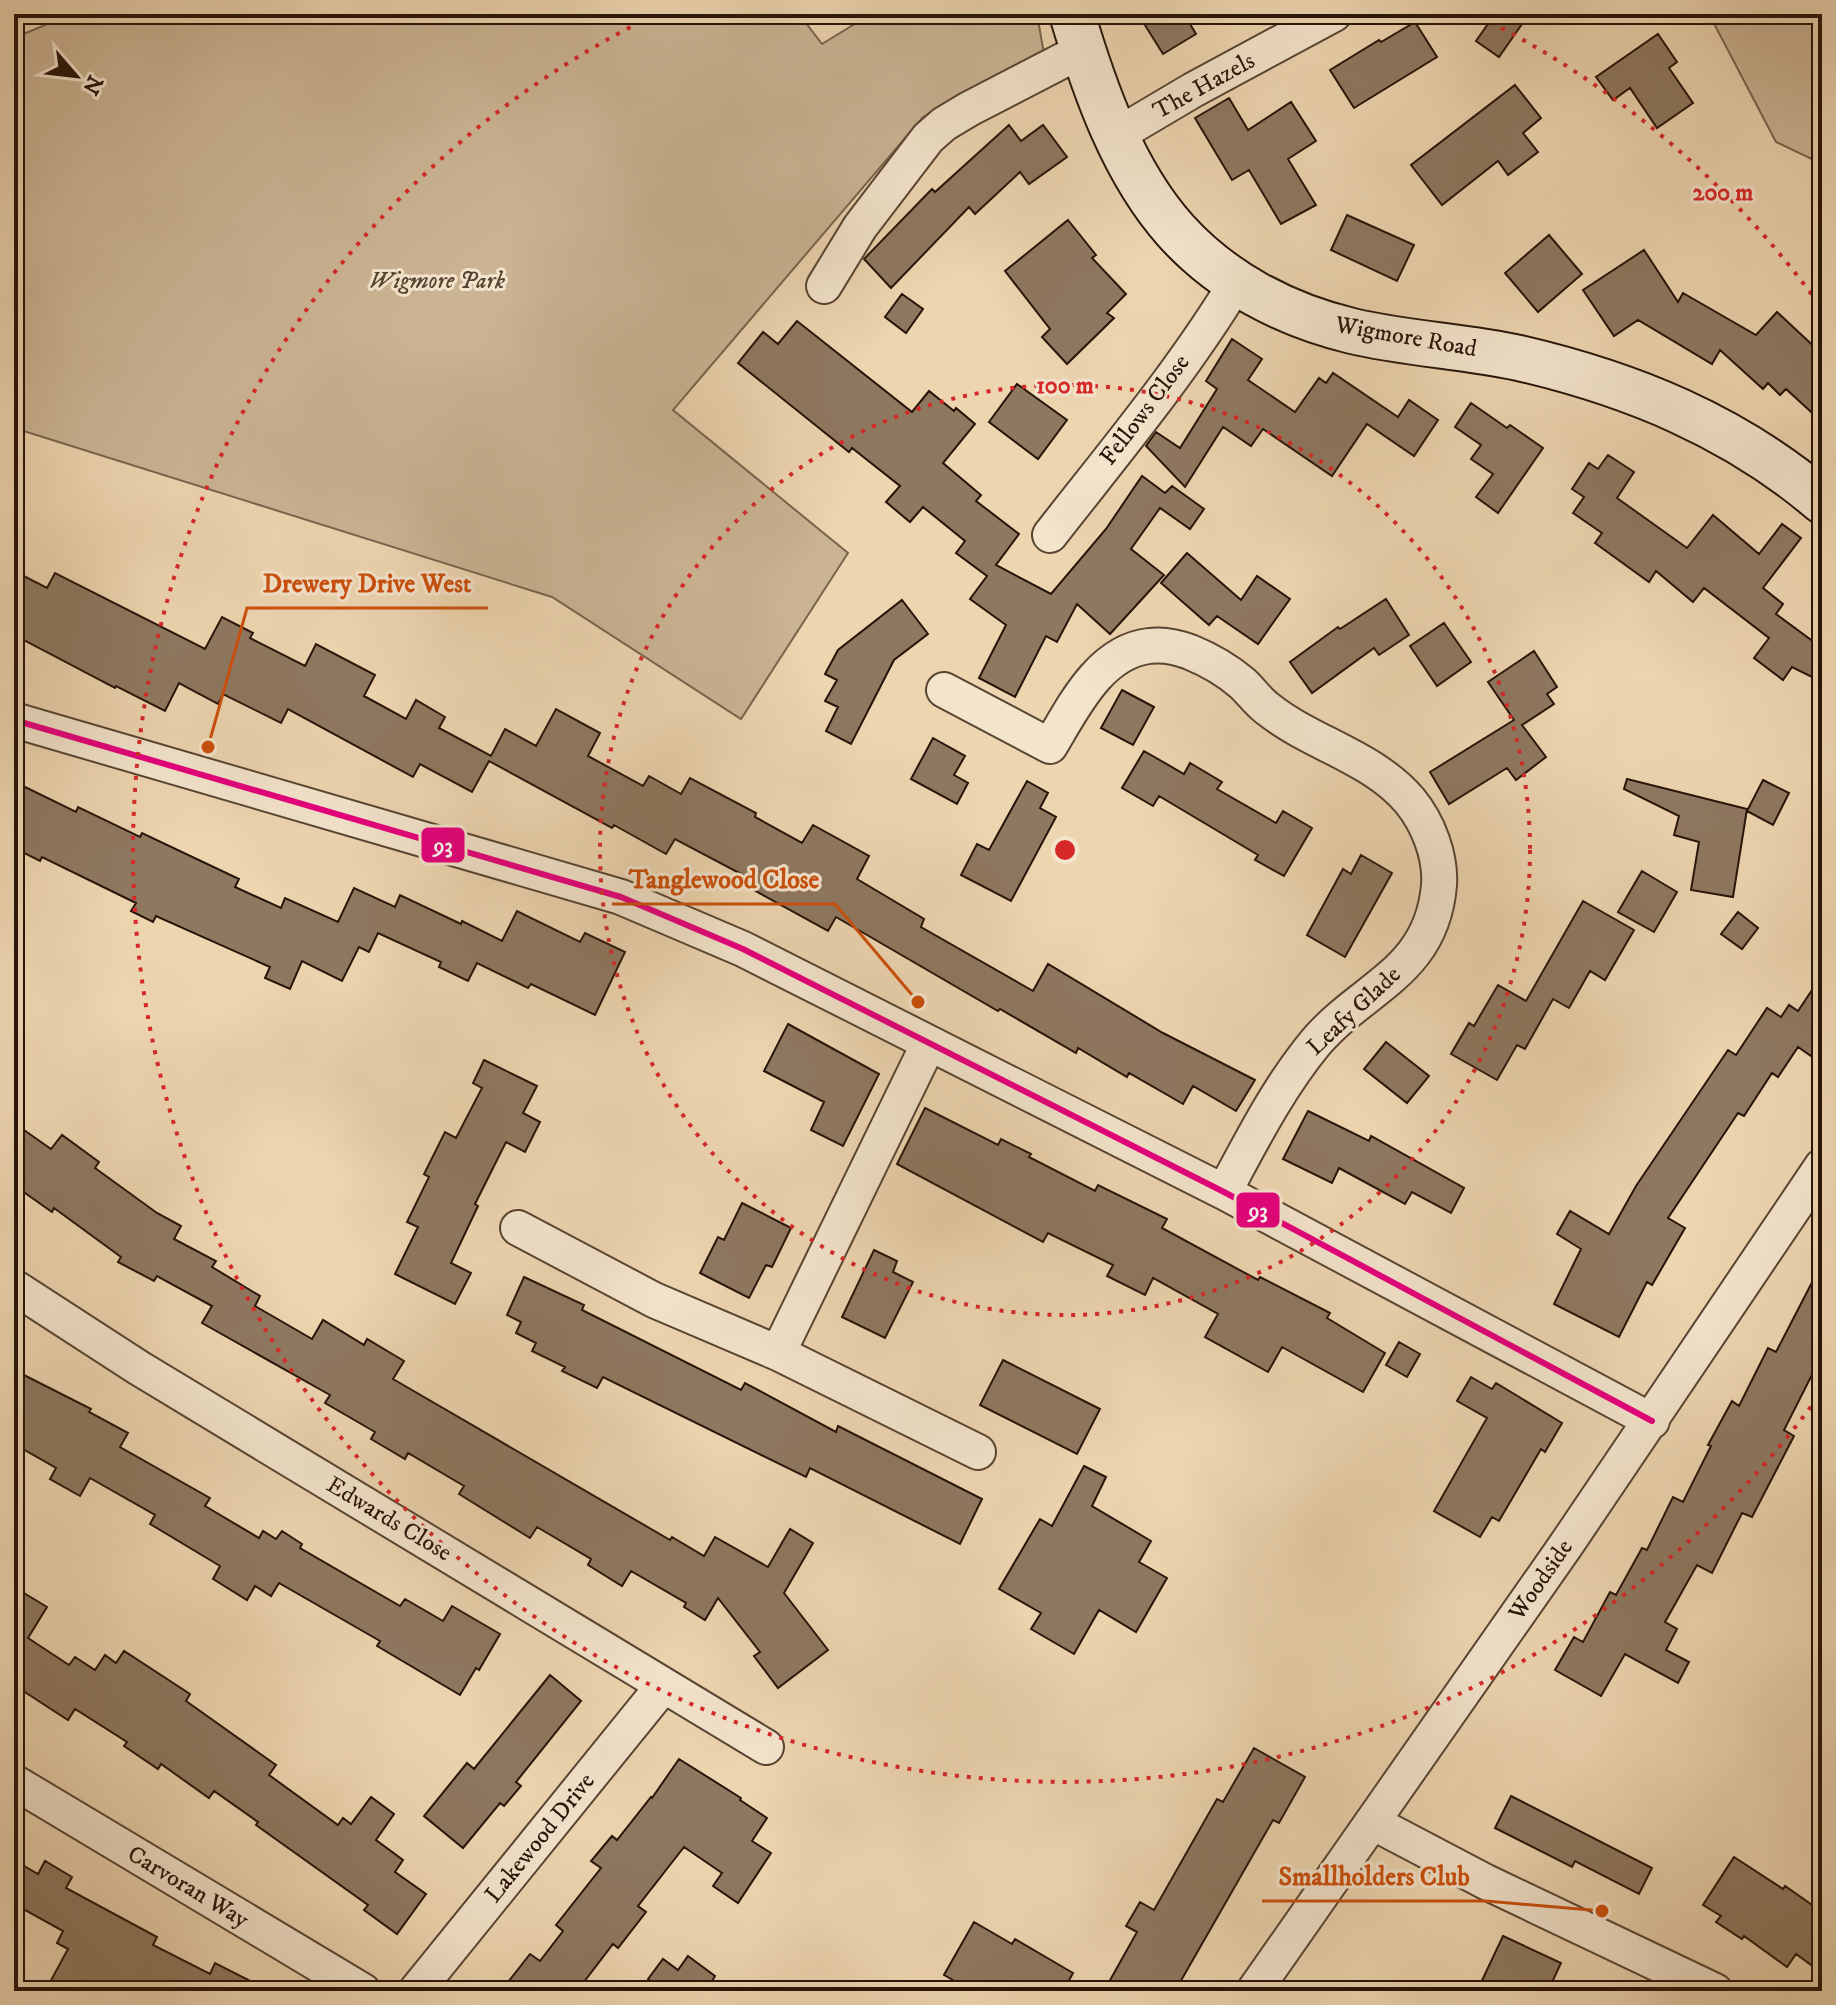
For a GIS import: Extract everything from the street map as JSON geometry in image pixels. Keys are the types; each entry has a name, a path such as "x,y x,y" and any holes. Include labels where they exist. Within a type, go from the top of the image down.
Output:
{"street":[{"name":"The Hazels","path":"1117,135 1334,14"},
{"name":"Wigmore Road","path":"1077,32 1117,135 1157,208 1190,245 1236,283 1289,311 1353,331 1517,358 1618,386 1729,434 1782,468 1822,501"},
{"path":"824,286 860,227 928,138 1077,32"},
{"name":"Fellows Close","path":"1050,535 1157,397 1236,283"},
{"name":"Leafy Glade","path":"944,690 1050,746 1075,704 1110,662 1128,651 1166,645 1190,652 1240,681 1268,709 1385,777 1408,798 1422,817 1438,863 1439,886 1432,916 1410,957 1391,980 1340,1018 1288,1078 1224,1192"},
{"path":"14,720 621,897 743,949 1224,1192 1652,1421"},
{"path":"778,1353 929,1043"},
{"name":"Woodside","path":"1254,1991 1652,1421 1822,1166"},
{"path":"518,1228 654,1300 778,1353 978,1452"},
{"name":"Edwards Close","path":"14,1287 139,1368 766,1747"},
{"name":"Lakewood Drive","path":"416,1991 663,1686"},
{"name":"Carvoran Way","path":"14,1782 363,1991"},
{"path":"1372,1822 1486,1882 1715,1991"}],"green space":[{"name":"Wigmore Park","path":"71,14 799,14 822,44 871,14 1037,14 1044,54 923,117 673,410 848,553 741,719 552,597 14,428 14,38"},
{"path":"1709,14 1822,14 1822,164 1776,142"}],"building":[{"path":"1138,14 1184,14 1196,34 1163,54"},
{"path":"1495,14 1529,14 1499,57 1476,41"},
{"path":"1415,22 1437,57 1354,108 1330,70"},
{"path":"1658,34 1677,62 1669,68 1693,103 1657,128 1630,88 1613,100 1596,77"},
{"path":"1515,85 1541,118 1523,133 1538,152 1508,175 1498,161 1442,205 1411,165"},
{"path":"1229,98 1248,130 1291,102 1316,141 1288,159 1316,205 1281,224 1249,170 1232,180 1195,118"},
{"path":"1009,125 1021,141 1043,125 1067,157 1029,184 1020,172 975,214 969,207 891,288 864,259 932,189 935,192"},
{"path":"1347,215 1414,245 1397,281 1331,250"},
{"path":"1068,220 1096,255 1092,258 1126,294 1107,313 1114,318 1067,364 1042,337 1050,329 1005,271"},
{"path":"1549,235 1582,274 1538,312 1505,273"},
{"path":"1644,250 1678,302 1683,293 1756,335 1777,312 1822,354 1822,422 1786,389 1780,395 1768,383 1763,389 1720,350 1712,364 1638,320 1614,336 1583,290"},
{"path":"902,294 923,309 906,333 885,317"},
{"path":"797,321 912,412 929,391 975,424 943,463 981,495 976,501 1019,534 996,565 1051,594 1106,529 1142,476 1165,493 1172,486 1204,509 1190,529 1160,508 1131,549 1164,575 1110,634 1077,604 1057,642 1046,636 1015,697 979,678 1006,625 970,599 987,576 956,553 965,541 923,507 910,522 886,502 900,486 852,448 849,452 738,363 763,332 778,344"},
{"path":"1232,339 1262,359 1248,380 1295,412 1319,378 1326,383 1333,373 1398,417 1409,400 1438,420 1414,456 1367,424 1332,476 1263,429 1251,446 1223,427 1185,487 1146,446 1156,432 1180,448 1217,389 1206,381"},
{"path":"1017,384 1067,420 1038,459 989,422"},
{"path":"1471,403 1543,448 1498,513 1476,497 1493,474 1471,459 1481,445 1455,427"},
{"path":"1608,455 1634,472 1617,498 1687,548 1713,515 1759,554 1782,524 1801,538 1763,588 1783,604 1776,614 1822,648 1822,682 1792,667 1783,680 1754,658 1769,638 1704,588 1693,602 1656,571 1649,582 1595,543 1602,533 1573,513 1584,497 1572,489 1589,463 1598,469"},
{"path":"1187,553 1241,600 1257,576 1290,599 1258,644 1217,616 1209,625 1161,583"},
{"path":"14,571 47,588 55,573 205,649 222,617 253,633 250,638 305,666 316,644 375,675 364,696 406,719 416,700 445,717 439,728 491,756 505,729 536,746 556,709 600,733 588,756 643,786 649,776 681,794 690,778 756,813 755,817 802,843 813,825 869,856 857,879 924,919 921,927 1033,991 1048,964 1163,1033 1255,1080 1236,1111 1193,1086 1183,1104 1129,1073 1127,1077 1078,1048 1076,1053 1000,1009 998,1011 836,917 828,931 741,883 745,876 675,839 666,854 489,761 472,792 420,764 413,777 288,709 281,723 223,694 218,704 179,683 165,711 14,635"},
{"path":"1386,599 1409,635 1379,655 1374,648 1312,693 1290,662 1338,627 1340,629"},
{"path":"902,600 928,634 894,660 851,744 826,731 838,707 825,701 837,680 825,674 838,650"},
{"path":"1444,623 1471,662 1437,686 1410,646"},
{"path":"1534,651 1557,687 1547,694 1554,704 1522,725 1546,757 1516,780 1507,768 1449,804 1430,772 1514,720 1488,682"},
{"path":"1122,690 1154,707 1133,745 1101,728"},
{"path":"933,738 965,756 954,775 968,783 957,804 911,779"},
{"path":"1144,751 1184,774 1190,763 1222,782 1217,789 1276,823 1283,811 1312,828 1284,876 1255,860 1258,855 1159,796 1153,806 1122,788"},
{"path":"1627,779 1747,809 1733,897 1691,890 1699,842 1674,835 1679,816 1624,789"},
{"path":"1763,780 1789,793 1773,825 1747,811"},
{"path":"1027,781 1048,793 1040,808 1056,817 1011,901 961,875 977,844 989,850"},
{"path":"25,787 76,812 78,807 140,837 142,833 239,879 235,887 281,908 285,898 338,922 354,888 395,907 400,895 502,941 517,911 580,942 585,933 625,952 595,1015 531,984 528,988 477,963 468,981 439,967 441,962 378,933 369,952 359,947 342,981 302,961 290,989 265,978 270,967 156,916 153,922 131,911 136,903 42,857 40,861 14,848 14,792 21,795"},
{"path":"1361,855 1392,873 1345,957 1307,935 1343,869 1351,874"},
{"path":"1642,871 1677,892 1654,932 1618,912"},
{"path":"1583,901 1634,930 1605,980 1590,971 1569,1008 1553,999 1525,1049 1517,1045 1497,1080 1451,1054 1469,1023 1474,1026 1498,985 1526,1001"},
{"path":"1738,912 1758,928 1742,949 1721,934"},
{"path":"1822,975 1822,1040 1811,1056 1798,1047 1778,1077 1772,1073 1744,1116 1738,1113 1668,1218 1685,1228 1652,1285 1647,1282 1619,1337 1554,1304 1581,1249 1557,1234 1570,1211 1609,1234 1636,1186 1728,1050 1736,1055 1767,1008 1781,1017 1789,1005 1798,1011"},
{"path":"788,1024 879,1074 843,1146 811,1130 824,1102 764,1071"},
{"path":"1386,1042 1429,1076 1407,1103 1364,1069"},
{"path":"484,1060 537,1086 523,1113 540,1122 525,1152 506,1142 475,1204 478,1206 451,1263 471,1273 455,1304 395,1274 418,1227 407,1222 429,1177 424,1174 445,1132 456,1138 482,1088 473,1083"},
{"path":"925,1108 998,1145 1001,1139 1095,1191 1098,1185 1167,1219 1162,1228 1258,1280 1260,1277 1330,1313 1327,1318 1385,1353 1363,1392 1282,1347 1268,1372 1205,1337 1218,1314 1153,1278 1145,1295 1107,1276 1113,1265 1048,1233 1043,1242 897,1164"},
{"path":"1308,1111 1369,1141 1371,1136 1464,1188 1451,1213 1412,1192 1405,1204 1339,1168 1332,1183 1283,1159"},
{"path":"14,1123 51,1149 62,1135 99,1162 95,1168 157,1213 181,1226 174,1239 216,1261 212,1267 260,1296 255,1306 312,1339 323,1320 364,1345 367,1339 404,1361 393,1379 670,1540 672,1537 704,1556 715,1537 768,1567 790,1529 813,1543 784,1593 828,1650 778,1688 754,1656 760,1652 718,1598 705,1620 684,1607 686,1603 631,1571 622,1586 588,1565 591,1559 537,1527 530,1538 459,1494 464,1486 408,1453 405,1459 371,1439 375,1432 325,1403 330,1395 202,1323 212,1306 157,1276 154,1281 118,1262 121,1257 54,1208 52,1212 18,1188 24,1180 14,1173"},
{"path":"742,1203 791,1228 772,1267 766,1265 749,1298 700,1273 718,1237 724,1240"},
{"path":"874,1250 897,1261 893,1272 913,1282 885,1338 842,1317"},
{"path":"1822,1263 1822,1355 1784,1430 1794,1436 1752,1517 1742,1513 1712,1573 1697,1565 1665,1622 1677,1629 1666,1650 1689,1662 1678,1683 1625,1654 1601,1696 1555,1670 1574,1637 1583,1642 1610,1592 1616,1595 1642,1548 1647,1550 1673,1497 1683,1502 1732,1401 1739,1406 1768,1348 1776,1352"},
{"path":"524,1277 584,1305 582,1310 741,1390 745,1383 836,1432 838,1426 982,1499 960,1544 810,1468 806,1477 603,1377 597,1388 562,1371 565,1367 532,1351 536,1343 516,1333 521,1322 507,1315"},
{"path":"1399,1342 1420,1354 1407,1377 1386,1365"},
{"path":"1003,1360 1100,1409 1077,1454 980,1405"},
{"path":"14,1370 91,1409 89,1412 128,1433 120,1447 210,1498 205,1506 259,1538 263,1531 276,1539 282,1531 302,1544 300,1548 400,1606 405,1599 443,1621 452,1606 500,1634 479,1670 476,1668 460,1695 377,1646 380,1641 279,1583 271,1596 255,1586 247,1600 213,1579 220,1566 150,1524 155,1515 90,1478 80,1496 50,1479 56,1468 14,1444"},
{"path":"1471,1377 1492,1389 1496,1383 1562,1423 1545,1452 1541,1449 1499,1521 1492,1517 1480,1537 1434,1511 1487,1418 1457,1401"},
{"path":"1084,1466 1106,1477 1092,1506 1151,1541 1139,1562 1167,1578 1136,1632 1099,1610 1074,1654 1031,1629 1041,1613 999,1589 1040,1519 1052,1526"},
{"path":"14,1587 47,1607 28,1638 69,1665 75,1657 95,1670 105,1655 116,1663 124,1651 190,1694 186,1701 276,1765 269,1775 338,1825 343,1818 351,1824 371,1797 394,1814 376,1840 403,1860 395,1872 426,1894 397,1934 364,1910 368,1905 214,1791 209,1798 161,1764 158,1769 124,1746 127,1742 75,1709 68,1720 14,1685"},
{"path":"550,1675 581,1701 516,1782 521,1786 504,1806 500,1803 463,1848 424,1816 467,1763 474,1769"},
{"path":"1254,1748 1305,1777 1279,1823 1273,1820 1175,1991 1104,1991 1137,1932 1126,1926 1140,1902 1154,1910 1217,1799 1223,1802"},
{"path":"679,1759 767,1818 752,1841 771,1853 738,1903 713,1886 722,1873 684,1847 638,1906 646,1912 618,1948 613,1944 577,1991 501,1991 530,1954 540,1961 563,1931 556,1925 601,1868 591,1861 612,1836 617,1840"},
{"path":"1511,1796 1652,1868 1639,1894 1575,1861 1572,1867 1495,1828"},
{"path":"1734,1857 1783,1889 1785,1886 1822,1912 1822,1973 1796,1954 1787,1967 1744,1936 1742,1939 1716,1922 1721,1916 1703,1905"},
{"path":"14,1860 38,1874 45,1861 72,1877 66,1888 157,1937 153,1945 210,1974 215,1963 270,1991 62,1991 49,1984 68,1949 57,1943 63,1931 14,1904"},
{"path":"974,1922 1012,1944 1015,1939 1073,1973 1063,1991 972,1991 944,1975"},
{"path":"1503,1936 1561,1963 1548,1991 1477,1991"},
{"path":"688,1956 715,1976 706,1991 663,1991 648,1979 663,1959 678,1970"}],"transit line":[{"name":"93","path":"14,720 621,897 743,949 1224,1192 1652,1421"}],"place":[{"name":"Drewery Drive West","path":"208,747"},
{"name":"Tanglewood Close","path":"918,1002"},
{"name":"Smallholders Club","path":"1602,1911"}]}
